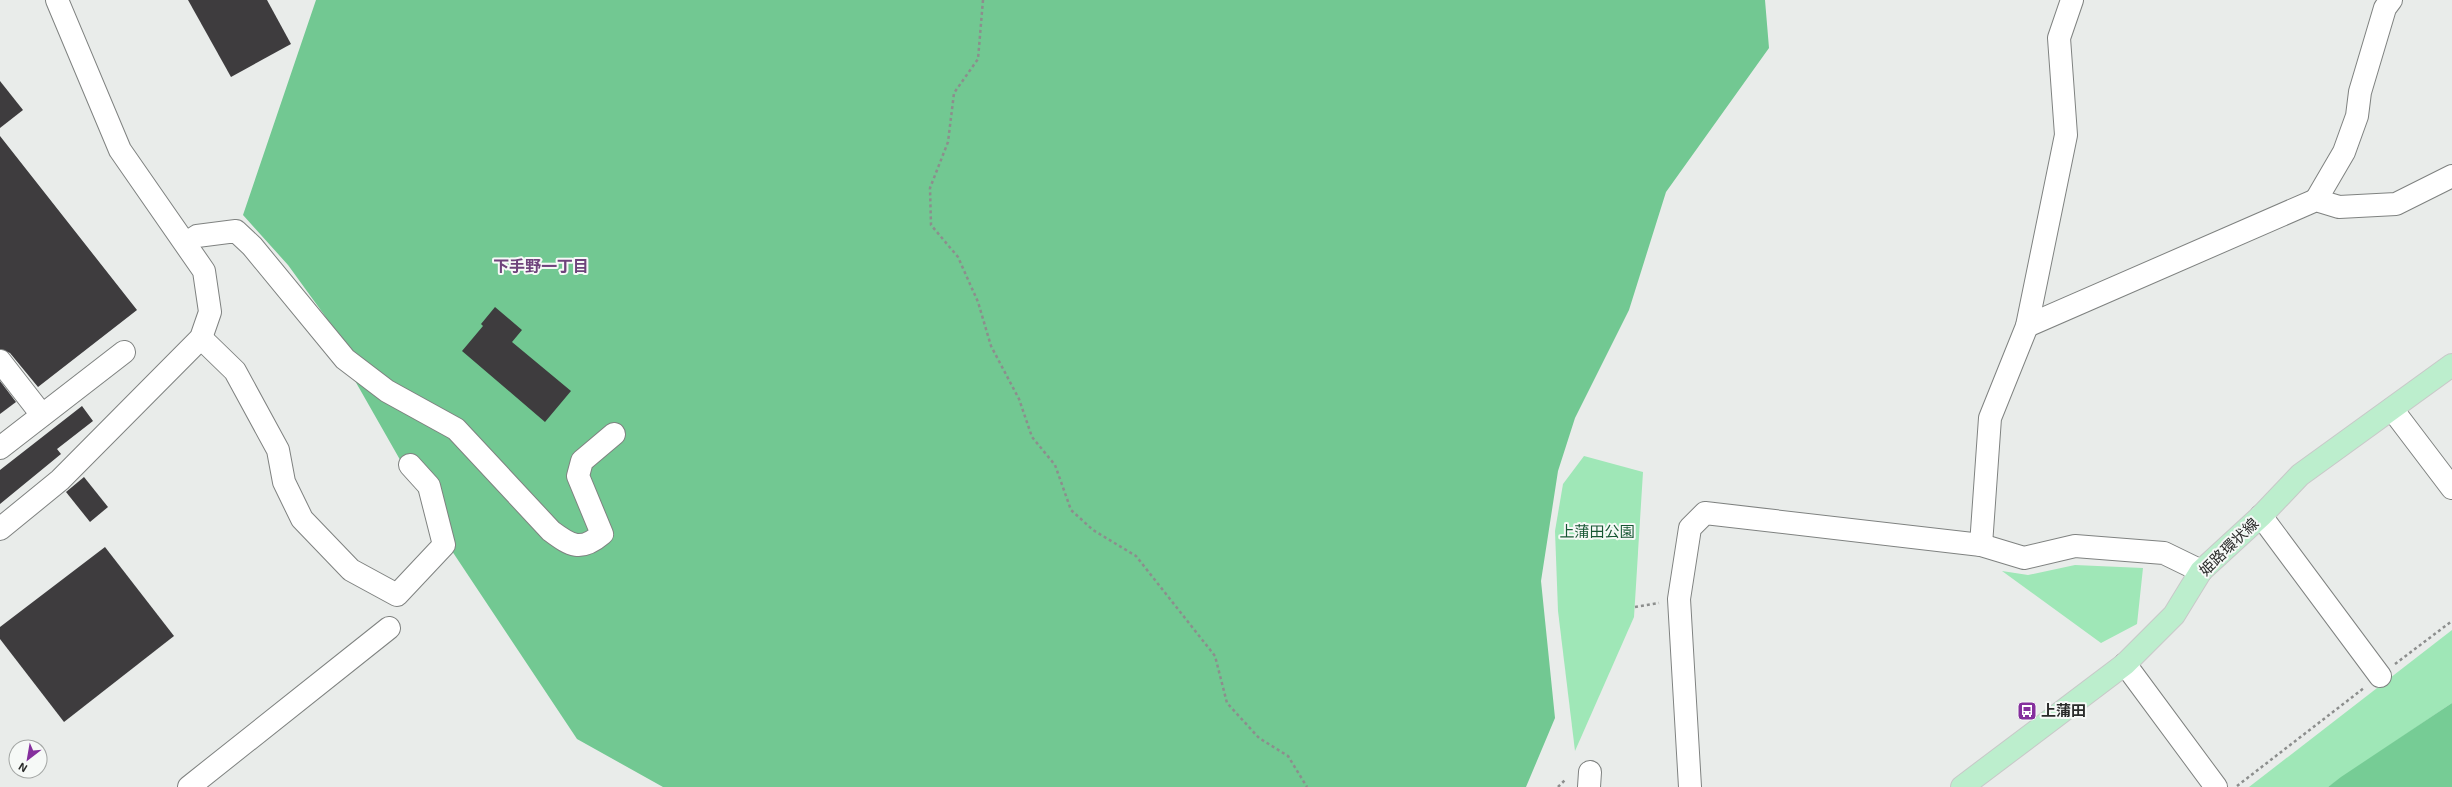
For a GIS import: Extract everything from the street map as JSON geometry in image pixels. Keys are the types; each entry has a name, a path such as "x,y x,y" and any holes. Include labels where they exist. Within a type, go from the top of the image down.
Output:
{"main road":[{"name":"姫路環状線","path":"1962,787 2125,664 2174,615 2201,571 2261,516 2300,476 2392,410 2452,364"}],"street":[{"path":"0,529 60,480 202,338 210,312 204,271 120,150 57,0"},
{"path":"1980,545 1990,418 2027,326 2066,136 2060,38 2072,0"},
{"path":"2027,326 2316,200 2347,145 2357,116 2360,92 2385,8 2391,0"},
{"path":"2316,200 2339,207 2396,204 2452,176"},
{"path":"186,243 197,236 236,231 252,246 345,359 387,391 456,429 550,532 569,545 590,544 602,534 578,476 582,461 614,434"},
{"path":"202,338 235,371 278,450 284,482 302,519 351,570 397,595 444,545 429,486 410,464"},
{"path":"0,448 124,352"},
{"path":"0,361 42,415"},
{"path":"2392,410 2452,488"},
{"path":"1690,787 1679,599 1690,528 1705,513 1980,545 2024,558 2075,546 2164,553 2201,571"},
{"path":"2261,516 2380,676"},
{"path":"190,787 389,628"},
{"path":"2125,664 2216,787"}],"path":[{"path":"983,0 978,59 954,93 948,142 930,188 931,225 958,257 978,302 991,346 1019,399 1032,437 1056,464 1071,510 1093,530 1136,556 1216,656 1227,703 1259,738 1288,756 1306,787"},
{"path":"2236,787 2452,621"},
{"path":"1558,787 1565,780"}],"green space":[{"name":"上蒲田公園","path":"1584,456 1643,472 1634,617 1575,751 1558,611 1555,531 1563,484"},
{"path":"2075,565 2143,568 2137,624 2101,643 2002,571 2028,575"},
{"path":"2452,630 2452,703 2328,787 2249,787"}],"shaded area":[{"path":"316,0 1765,0 1769,48 1666,192 1629,310 1575,418 1558,471 1541,581 1555,718 1526,787 663,787 577,739 452,551 354,379 325,316 288,265 243,215"},
{"path":"2452,703 2452,787 2328,787 2341,777"}],"building":[{"path":"188,0 267,0 291,44 231,77"},
{"path":"0,81 23,110 0,128"},
{"path":"0,136 137,310 38,387 10,353 0,349"},
{"path":"495,307 522,330 512,342 571,391 545,422 462,351 483,326 481,324"},
{"path":"0,381 16,402 0,414"},
{"path":"82,406 93,421 57,449 61,454 0,504 0,470"},
{"path":"84,477 108,507 90,522 66,492"},
{"path":"105,547 174,636 64,722 0,639 0,627"}],"place":[{"name":"上蒲田","path":"2027,711"}],"district":[{"name":"下手野一丁目","path":"541,266"}]}
